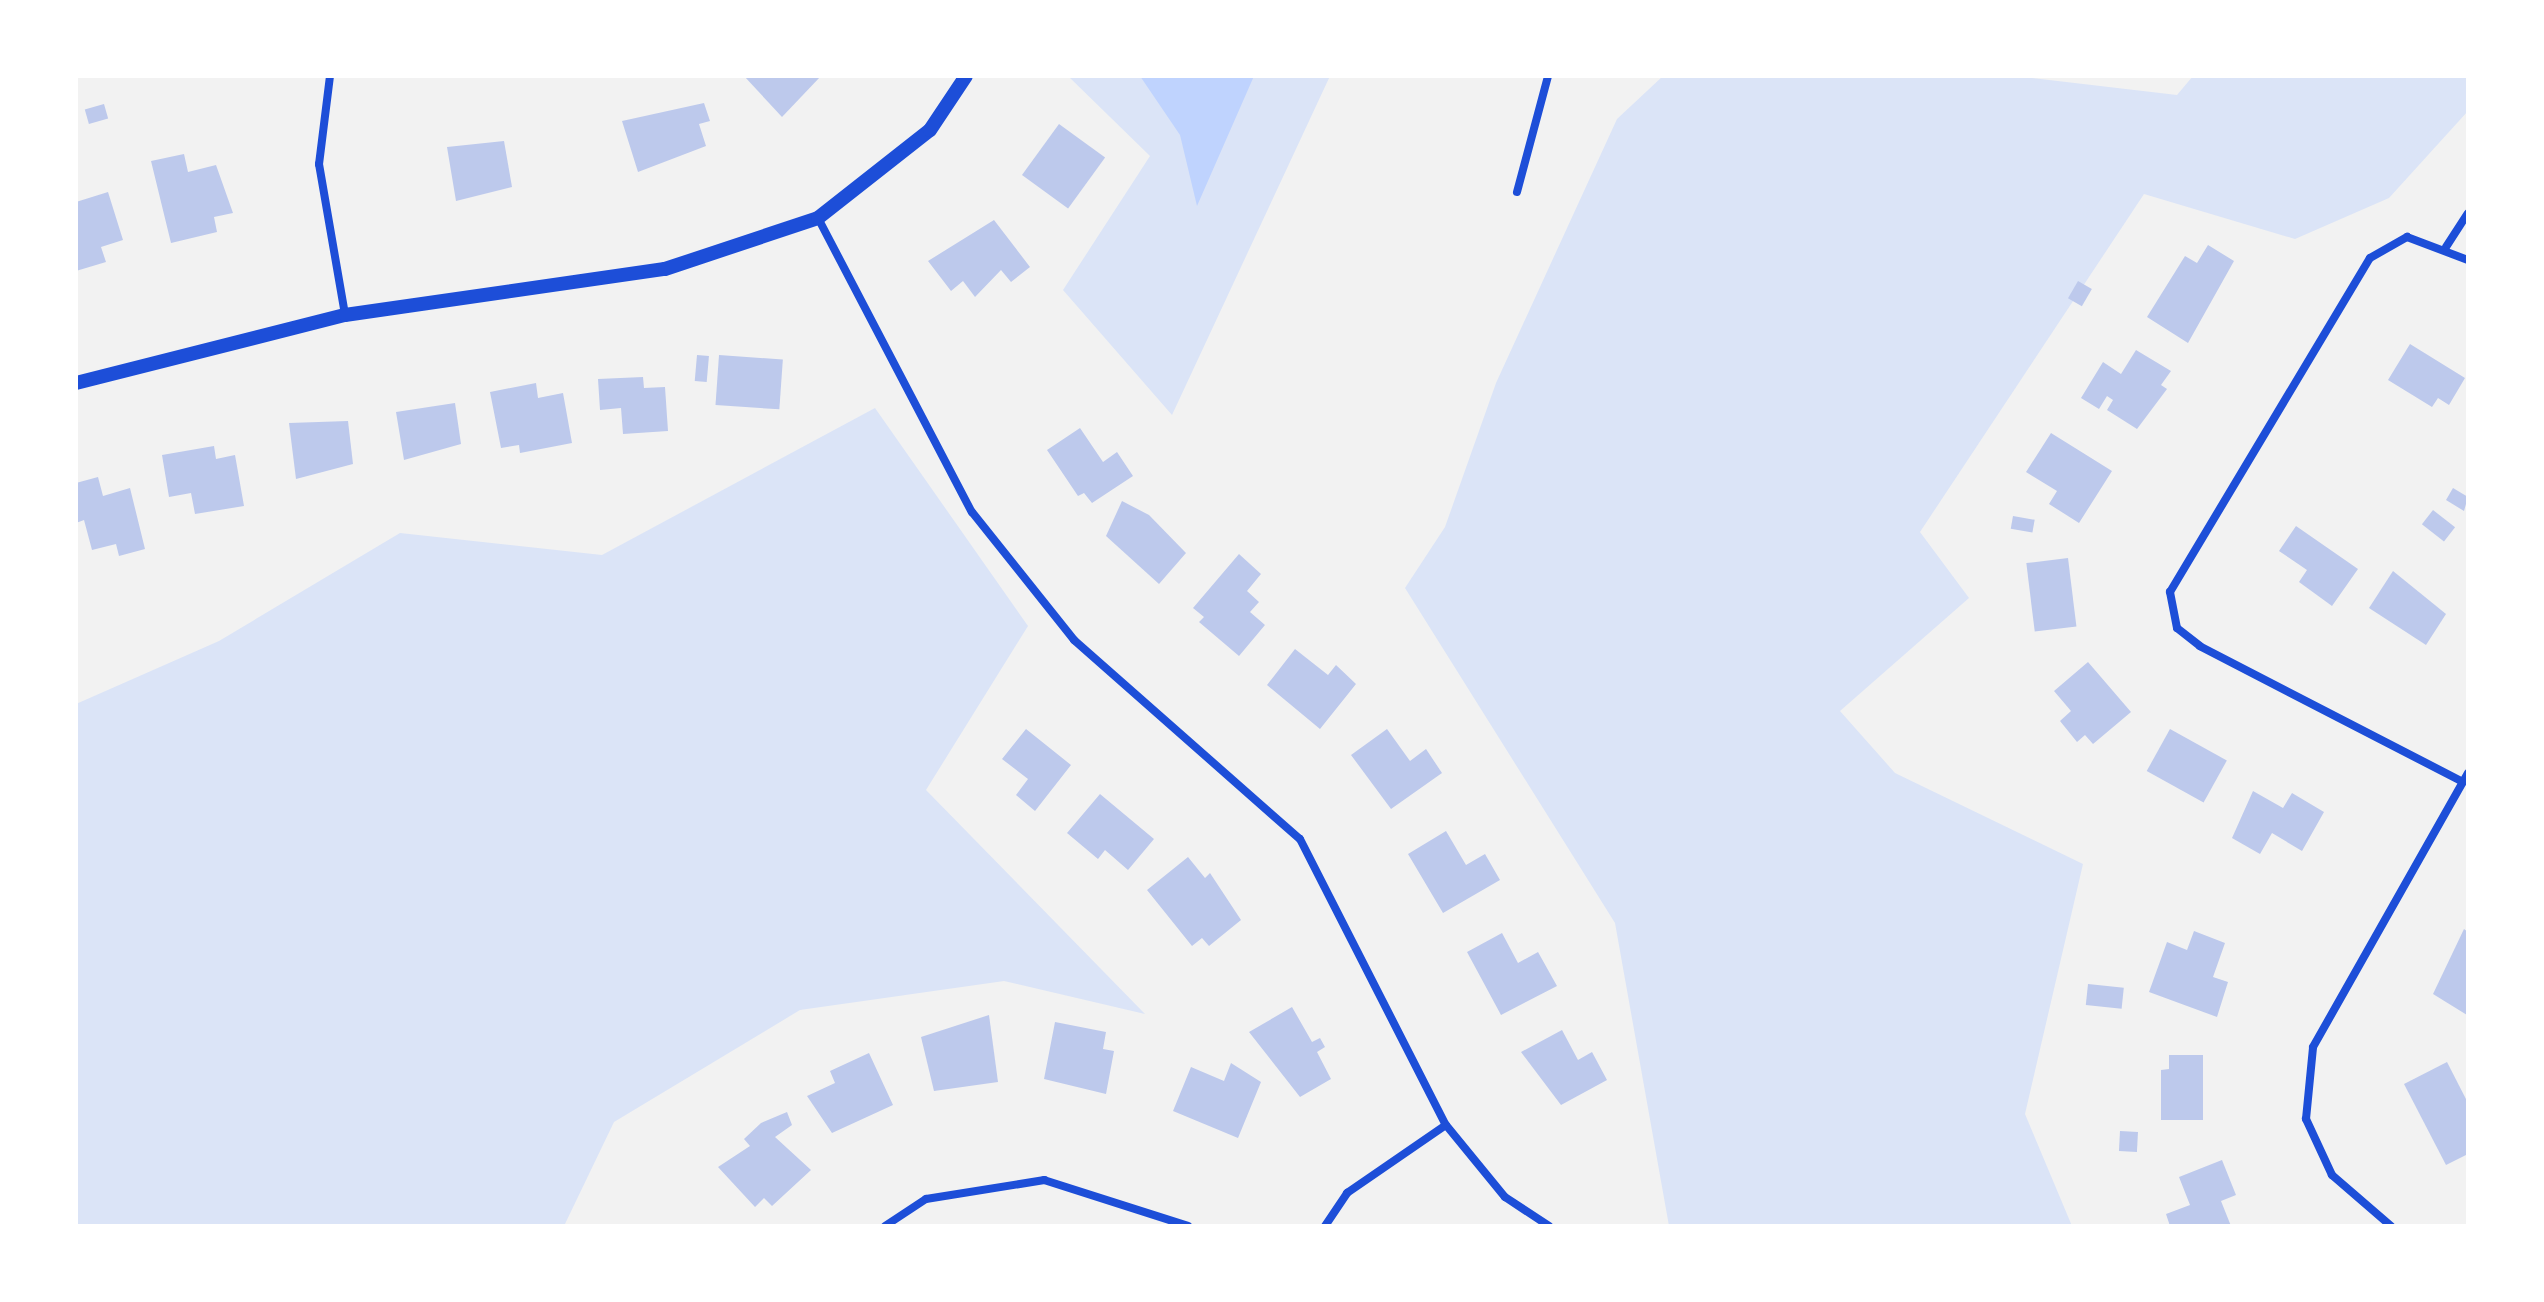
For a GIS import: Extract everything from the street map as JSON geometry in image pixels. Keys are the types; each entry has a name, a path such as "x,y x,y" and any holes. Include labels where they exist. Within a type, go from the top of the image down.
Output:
{"street":[{"path":"330,76 319,164 345,315"},
{"path":"76,383 345,315 665,269 818,218 930,130 966,76"},
{"path":"1517,192 1548,76"},
{"path":"2446,247 2468,213"},
{"path":"818,218 972,512 1074,640 1300,839 1446,1125 1505,1197 1549,1226"},
{"path":"2391,1226 2332,1175 2306,1119 2313,1047 2465,778 2200,646 2177,628 2170,592 2370,258 2407,237 2446,247 2468,260"},
{"path":"1325,1226 1347,1193 1446,1125"},
{"path":"885,1226 926,1199 1044,1180 1188,1226"}],"shaded area":[{"path":"1068,76 1330,76 1172,415 1063,290 1150,156"},
{"path":"1663,76 2014,76 2177,95 2193,76 2468,76 2468,111 2389,198 2295,239 2144,194 1920,532 1969,598 1840,711 1895,773 2083,864 2025,1114 2072,1226 1669,1226 1615,923 1405,588 1445,527 1496,383 1617,119"},
{"path":"875,408 1028,626 926,790 1145,1014 1004,981 800,1010 614,1122 564,1226 76,1226 76,704 219,641 400,533 602,555"}],"water":[{"path":"1140,76 1254,76 1197,206 1180,135"}],"building":[{"path":"744,76 821,76 782,117"},
{"path":"704,103 710,121 699,124 706,146 638,172 622,121"},
{"path":"104,104 108,118 89,124 85,110"},
{"path":"1059,124 1105,158 1068,208 1022,175"},
{"path":"504,141 512,187 456,201 447,147"},
{"path":"184,154 188,172 216,165 233,213 214,217 217,232 171,243 151,161"},
{"path":"108,192 123,240 101,247 106,262 76,271 76,202"},
{"path":"994,220 1030,267 1011,282 1001,270 975,297 963,281 951,291 928,261"},
{"path":"2208,245 2234,261 2188,343 2147,317 2185,256 2197,263"},
{"path":"2078,281 2092,289 2082,306 2068,298"},
{"path":"2410,344 2465,378 2449,405 2438,398 2432,407 2388,380"},
{"path":"2136,350 2171,371 2161,385 2167,389 2137,429 2107,410 2113,400 2107,396 2099,409 2081,398 2103,362 2121,374"},
{"path":"697,355 709,356 707,382 695,381"},
{"path":"719,355 783,359 779,409 716,405"},
{"path":"643,377 644,388 665,387 668,431 623,434 621,408 600,410 598,379"},
{"path":"536,383 538,398 563,393 572,443 520,453 519,445 501,448 490,392"},
{"path":"455,403 461,444 404,460 396,412"},
{"path":"348,421 353,464 296,479 289,423"},
{"path":"1080,428 1103,462 1117,452 1133,476 1092,503 1084,493 1078,496 1047,450"},
{"path":"2051,433 2112,471 2079,523 2049,504 2057,491 2026,472"},
{"path":"214,446 216,459 235,455 244,506 195,514 191,493 169,497 162,455"},
{"path":"98,477 103,496 130,488 145,549 119,556 116,544 92,550 84,520 76,523 76,483"},
{"path":"2453,488 2468,497 2464,511 2446,500"},
{"path":"1122,501 1149,515 1186,553 1159,584 1106,536"},
{"path":"2433,510 2455,527 2444,541 2422,524"},
{"path":"2013,516 2035,520 2032,533 2011,529"},
{"path":"2296,526 2358,569 2332,606 2299,582 2307,570 2279,551"},
{"path":"1239,554 1261,574 1247,591 1259,602 1250,612 1265,625 1239,656 1199,622 1204,617 1193,608"},
{"path":"2068,558 2076,626 2035,632 2026,563"},
{"path":"2393,571 2446,614 2426,645 2369,608"},
{"path":"1295,649 1328,675 1336,665 1356,684 1320,729 1267,685"},
{"path":"2088,662 2131,712 2093,744 2085,735 2077,742 2060,721 2071,711 2054,691"},
{"path":"1026,729 1071,765 1035,811 1016,795 1028,779 1002,759"},
{"path":"1387,729 1410,761 1426,749 1442,773 1391,809 1351,755"},
{"path":"2170,729 2227,761 2204,802 2147,771"},
{"path":"2253,791 2283,808 2292,793 2324,812 2302,851 2272,833 2260,854 2232,838"},
{"path":"1100,794 1154,839 1128,870 1105,850 1098,859 1067,833"},
{"path":"1446,831 1466,865 1485,854 1500,880 1443,913 1408,854"},
{"path":"1188,857 1205,878 1210,873 1241,920 1209,946 1202,938 1192,946 1147,890"},
{"path":"2464,929 2468,932 2467,1015 2433,994"},
{"path":"2194,931 2225,943 2213,977 2228,982 2217,1017 2149,992 2167,942 2187,950"},
{"path":"1502,933 1518,963 1538,952 1557,986 1501,1015 1467,952"},
{"path":"2088,984 2124,988 2122,1009 2086,1005"},
{"path":"1292,1007 1312,1042 1320,1038 1325,1047 1317,1052 1331,1079 1300,1097 1249,1032"},
{"path":"989,1015 998,1082 934,1091 921,1037"},
{"path":"1055,1022 1106,1032 1103,1049 1114,1051 1106,1094 1044,1079"},
{"path":"1562,1030 1578,1060 1592,1052 1607,1080 1561,1105 1521,1052"},
{"path":"869,1053 893,1105 832,1133 807,1096 835,1083 830,1071"},
{"path":"2169,1055 2203,1055 2203,1120 2161,1120 2161,1070 2169,1069"},
{"path":"2447,1062 2468,1103 2468,1154 2446,1165 2404,1084"},
{"path":"1231,1063 1261,1082 1238,1138 1173,1111 1191,1067 1224,1081"},
{"path":"787,1112 792,1125 775,1137 811,1170 772,1206 764,1198 755,1207 718,1167 750,1146 744,1139 761,1123"},
{"path":"2120,1131 2138,1132 2137,1152 2119,1151"},
{"path":"2222,1160 2236,1195 2221,1201 2231,1226 2170,1226 2166,1214 2190,1205 2179,1177"}]}
